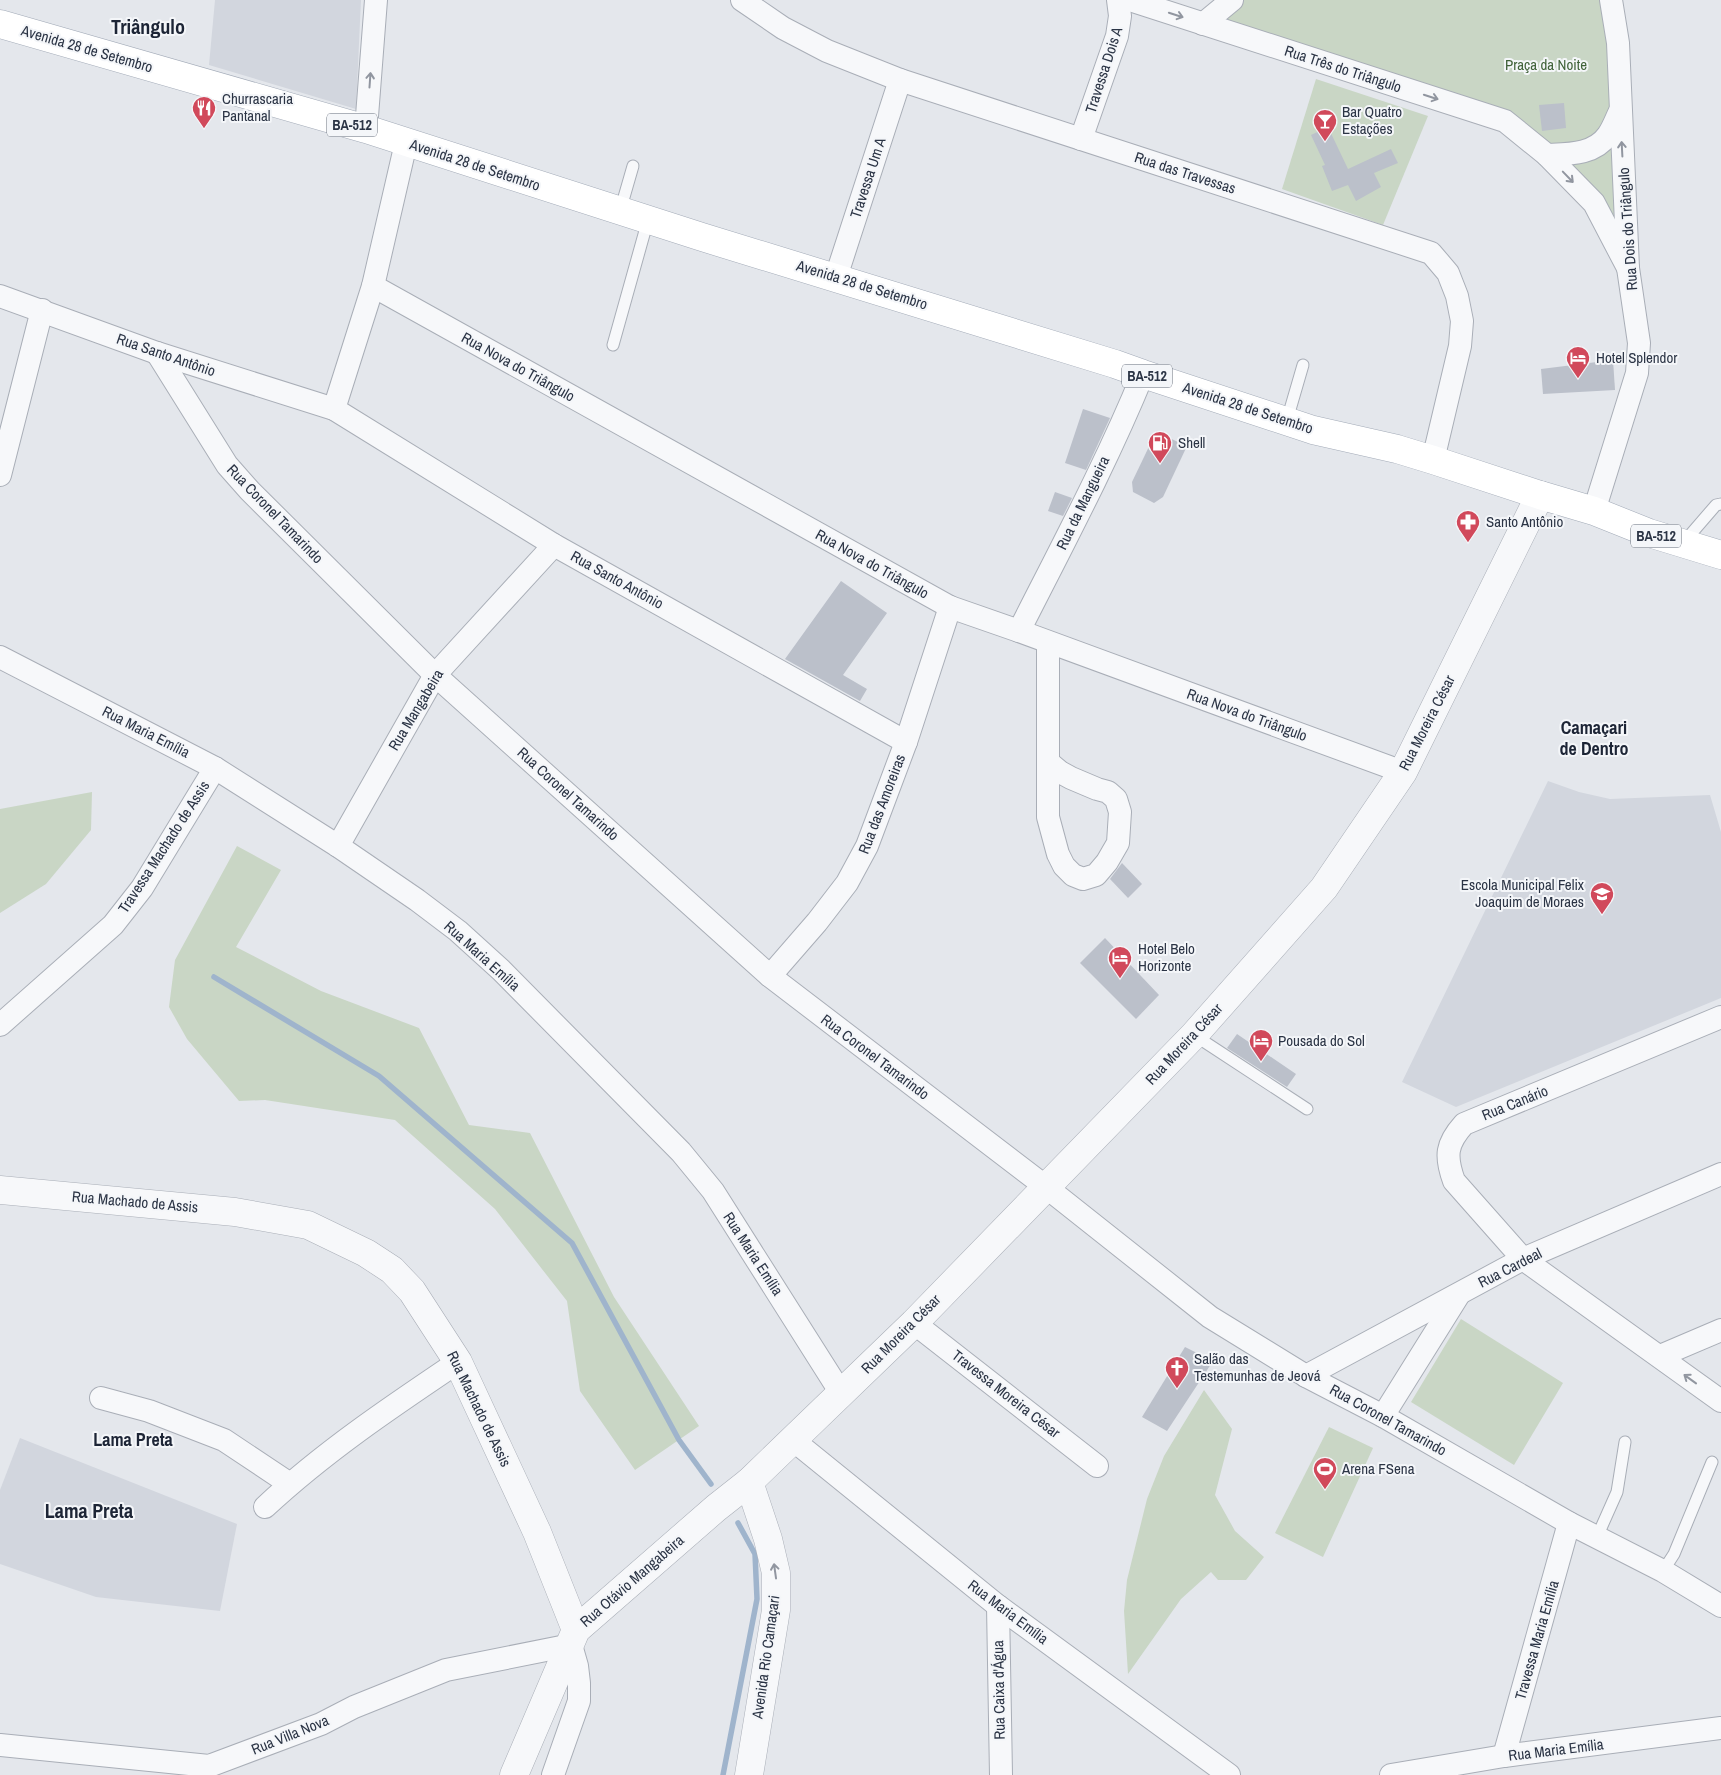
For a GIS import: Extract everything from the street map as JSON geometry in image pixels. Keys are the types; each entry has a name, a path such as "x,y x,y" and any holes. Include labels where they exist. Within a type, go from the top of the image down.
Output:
{"main road":[{"name":"Avenida 28 de Setembro","path":"0,24 366,129 648,220 1115,364 1313,430 1397,449 1434,460 1594,511 1649,534 1721,555"}],"street":[{"path":"366,129 376,0"},
{"name":"Rua das Travessas","path":"742,0 782,28 827,51 900,80 1431,253 1448,273 1458,296 1462,320 1460,346 1434,460"},
{"name":"Travessa Dois A","path":"1081,139 1118,30 1120,16 1118,0"},
{"name":"Rua Três do Triângulo","path":"1130,0 1505,121 1547,154 1594,203 1628,268"},
{"path":"1203,24 1232,0"},
{"name":"Rua Dois do Triângulo","path":"1594,511 1638,373 1639,343 1628,268 1618,43 1611,0"},
{"name":"Travessa Um A","path":"836,277 900,80"},
{"path":"1547,154 1578,153 1593,148 1607,136 1621,110"},
{"path":"334,409 373,286 406,143"},
{"name":"Rua Nova do Triângulo","path":"373,286 950,608 1019,631 1403,772"},
{"name":"Rua Santo Antônio","path":"0,296 156,353 334,409 554,545 906,742"},
{"path":"0,475 42,310"},
{"name":"Rua Coronel Tamarindo","path":"156,353 227,465 250,491 435,675 770,976 1046,1187 1210,1317 1306,1376 1383,1416 1569,1523 1663,1571 1721,1606"},
{"name":"Rua da Mangueira","path":"1019,631 1089,492 1129,409 1143,374"},
{"name":"Rua Moreira César","path":"716,1508 749,1482 914,1323 1194,1035 1324,888 1403,772 1540,495"},
{"name":"Rua Mangabeira","path":"338,846 435,675 554,545"},
{"name":"Rua das Amoreiras","path":"770,976 817,922 847,883 868,846 906,742 950,608"},
{"path":"1048,643 1048,762 1048,816 1064,866 1073,875 1083,879 1096,875 1107,862 1118,843 1120,812 1116,799 1108,792 1060,772 1048,762"},
{"name":"Rua Maria Emília","path":"0,657 215,768 338,846 417,900 458,931 501,970 682,1152 713,1191 841,1393"},
{"name":"Travessa Machado de Assis","path":"0,1025 113,925 142,888 215,768"},
{"name":"Rua Canário","path":"1721,1017 1464,1124 1454,1134 1447,1151 1448,1166 1454,1181 1523,1259 1721,1401"},
{"name":"Rua Cardeal","path":"1306,1376 1523,1259 1721,1174"},
{"name":"Rua Machado de Assis","path":"0,1190 234,1212 308,1225 366,1253 392,1270 412,1291 458,1362 537,1532 573,1637"},
{"path":"1383,1416 1460,1294"},
{"name":"Travessa Moreira César","path":"914,1323 1097,1466"},
{"path":"1660,1356 1721,1330"},
{"path":"265,1507 290,1484 374,1418 458,1362"},
{"path":"101,1398 149,1411 224,1440 290,1484"},
{"name":"Rua Maria Emília","path":"793,1440 998,1606 1229,1775"},
{"name":"Avenida Rio Camaçari","path":"749,1482 768,1539 776,1573 776,1610 749,1775"},
{"name":"Rua Otávio Mangabeira","path":"514,1775 573,1637 716,1508"},
{"name":"Travessa Maria Emília","path":"1504,1756 1569,1523"},
{"name":"Rua Caixa d'Água","path":"998,1606 1000,1775"},
{"path":"553,1775 579,1701 580,1684 573,1637"},
{"name":"Rua Villa Nova","path":"0,1745 210,1771 321,1724 354,1707 446,1670 573,1637"},
{"name":"Rua Maria Emília","path":"1391,1775 1504,1756 1721,1728"}],"lane":[{"path":"620,211 634,166"},
{"path":"613,345 648,220"},
{"path":"1287,420 1303,365"},
{"path":"1683,544 1716,505 1721,504"},
{"path":"1194,1035 1307,1109"},
{"path":"1597,1537 1617,1492 1626,1442"},
{"path":"1663,1571 1674,1554 1712,1462"}],"shaded area":[{"path":"215,0 361,0 356,109 209,65"},
{"name":"Escola Municipal Felix Joaquim de Moraes","path":"1548,781 1579,792 1610,799 1710,795 1721,832 1721,998 1456,1107 1402,1082"},
{"path":"20,1438 237,1524 220,1611 96,1597 0,1564 0,1490"}],"green space":[{"name":"Praça da Noite","path":"1244,0 1604,0 1625,254 1503,115 1216,22"},
{"path":"1316,79 1428,116 1383,225 1282,189"},
{"path":"92,792 91,830 46,884 0,913 0,809"},
{"path":"237,846 281,870 236,947 321,991 419,1028 469,1125 530,1133 614,1297 699,1426 635,1470 580,1391 567,1301 495,1209 395,1120 265,1100 239,1101 187,1039 169,1007 175,960"},
{"path":"1461,1319 1563,1383 1514,1465 1411,1402"},
{"path":"1204,1390 1232,1429 1215,1495 1235,1531 1264,1557 1246,1580 1218,1580 1211,1572 1181,1599 1128,1674 1124,1611 1127,1580 1147,1499 1164,1456"},
{"name":"Arena FSena","path":"1329,1427 1373,1448 1323,1557 1275,1533"}],"building":[{"path":"1564,103 1566,128 1542,131 1539,105"},
{"path":"1328,127 1348,169 1391,149 1398,163 1374,173 1381,187 1356,201 1348,185 1332,191 1322,166 1325,165 1311,135"},
{"name":"Hotel Splendor","path":"1613,360 1615,390 1543,394 1541,369"},
{"path":"1083,409 1110,418 1086,470 1065,463"},
{"name":"Shell","path":"1156,432 1187,446 1163,497 1154,503 1133,492 1132,482"},
{"path":"1055,492 1072,498 1063,516 1048,511"},
{"path":"841,581 887,613 843,675 867,689 860,701 785,659"},
{"path":"1122,863 1142,884 1128,898 1110,879"},
{"name":"Hotel Belo Horizonte","path":"1105,938 1159,995 1136,1019 1080,963"},
{"name":"Pousada do Sol","path":"1237,1034 1296,1074 1287,1087 1227,1048"},
{"name":"Salão das Testemunhas de Jeová","path":"1185,1347 1213,1361 1167,1431 1142,1417"}],"waterway":[{"path":"214,977 379,1076 572,1243 679,1440 711,1484"},
{"path":"723,1775 757,1599 755,1554 738,1523"}],"place":[{"name":"Churrascaria Pantanal","path":"204,129"},
{"name":"Bar Quatro Estações","path":"1325,142"},
{"name":"Hotel Splendor","path":"1578,379"},
{"name":"Shell","path":"1160,464"},
{"name":"Santo Antônio","path":"1468,543"},
{"name":"Escola Municipal Felix Joaquim de Moraes","path":"1602,915"},
{"name":"Hotel Belo Horizonte","path":"1120,979"},
{"name":"Pousada do Sol","path":"1261,1062"},
{"name":"Salão das Testemunhas de Jeová","path":"1177,1389"},
{"name":"Arena FSena","path":"1325,1490"}],"district":[{"name":"Triângulo","path":"148,27"},
{"name":"Camaçari de Dentro","path":"1594,738"},
{"name":"Lama Preta","path":"133,1440"},
{"name":"Lama Preta","path":"89,1511"}]}
